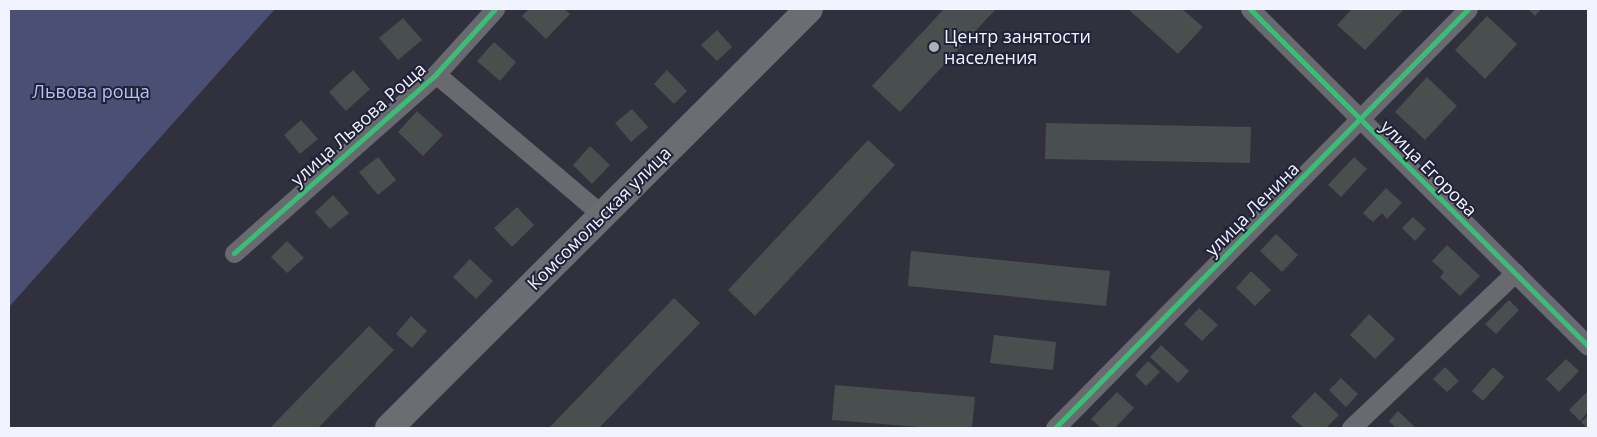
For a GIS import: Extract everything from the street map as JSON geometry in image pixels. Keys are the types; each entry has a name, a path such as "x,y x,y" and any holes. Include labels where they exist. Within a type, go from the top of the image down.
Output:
{"main road":[{"name":"Комсомольская улица","path":"389,428 809,9"}],"street":[{"name":"улица Львова Роща","path":"234,253 436,74 495,9"},
{"name":"улица Егорова","path":"1250,9 1588,346"},
{"name":"улица Ленина","path":"1055,428 1468,9"},
{"path":"436,74 602,215"},
{"path":"1352,428 1515,273"}],"green space":[{"name":"Львова роща","path":"9,9 275,9 9,307"}],"building":[{"path":"529,9 564,9 570,14 546,39 522,16"},
{"name":"Центр занятости населения","path":"944,9 996,9 900,112 872,86"},
{"path":"1128,9 1182,9 1203,27 1178,54"},
{"path":"1352,9 1404,9 1365,50 1337,25"},
{"path":"1528,9 1541,9 1535,16"},
{"path":"1487,16 1517,44 1485,79 1455,50"},
{"path":"403,18 422,40 398,60 379,38"},
{"path":"717,30 732,47 717,61 701,45"},
{"path":"494,42 516,62 500,81 477,61"},
{"path":"353,70 370,89 346,111 329,92"},
{"path":"667,70 687,91 674,104 654,84"},
{"path":"1427,77 1457,106 1425,140 1395,112"},
{"path":"632,109 648,127 631,142 615,123"},
{"path":"417,111 443,135 423,156 398,132"},
{"path":"301,120 318,139 300,154 284,135"},
{"path":"1046,123 1251,127 1250,163 1045,159"},
{"path":"868,140 895,165 755,316 728,290"},
{"path":"590,146 610,165 592,184 573,165"},
{"path":"378,157 396,180 378,195 359,172"},
{"path":"1354,157 1367,169 1341,197 1328,185"},
{"path":"1386,188 1402,203 1387,219 1382,213 1373,222 1363,213"},
{"path":"333,195 349,213 330,229 315,212"},
{"path":"517,207 534,225 512,247 494,228"},
{"path":"1413,217 1426,229 1415,241 1402,228"},
{"path":"1276,234 1298,255 1282,272 1260,251"},
{"path":"287,241 304,258 287,273 271,257"},
{"path":"1447,245 1480,276 1460,296 1440,277 1444,272 1432,261"},
{"path":"911,251 1110,271 1106,306 908,286"},
{"path":"470,259 493,281 476,299 453,277"},
{"path":"1251,271 1271,290 1255,306 1236,288"},
{"path":"674,298 700,323 599,428 549,428"},
{"path":"1509,300 1519,310 1496,334 1485,324"},
{"path":"1199,308 1218,325 1202,341 1184,324"},
{"path":"1369,314 1395,339 1375,359 1350,335"},
{"path":"411,316 427,331 412,348 396,334"},
{"path":"369,326 394,350 318,428 270,428"},
{"path":"994,335 1056,342 1053,370 990,363"},
{"path":"1161,345 1189,371 1178,383 1150,357"},
{"path":"1566,359 1579,371 1559,392 1546,379"},
{"path":"1148,361 1160,372 1146,386 1135,375"},
{"path":"1445,367 1459,381 1447,392 1433,379"},
{"path":"1493,367 1504,377 1483,401 1472,391"},
{"path":"1341,378 1358,394 1346,407 1329,390"},
{"path":"835,385 975,397 972,428 931,428 832,420"},
{"path":"1588,391 1588,412 1580,421 1569,410"},
{"path":"1117,392 1134,408 1115,428 1101,428 1091,419"},
{"path":"1315,392 1339,415 1326,428 1304,428 1291,417"},
{"path":"1398,411 1416,428 1396,428 1389,421"},
{"path":"1588,416 1588,428 1587,428 1581,422"}],"cycle path":[{"path":"234,253 436,74 495,9"},
{"path":"1250,9 1588,346"},
{"path":"1055,428 1468,9"}],"place":[{"name":"Центр занятости населения","path":"934,47"}]}
